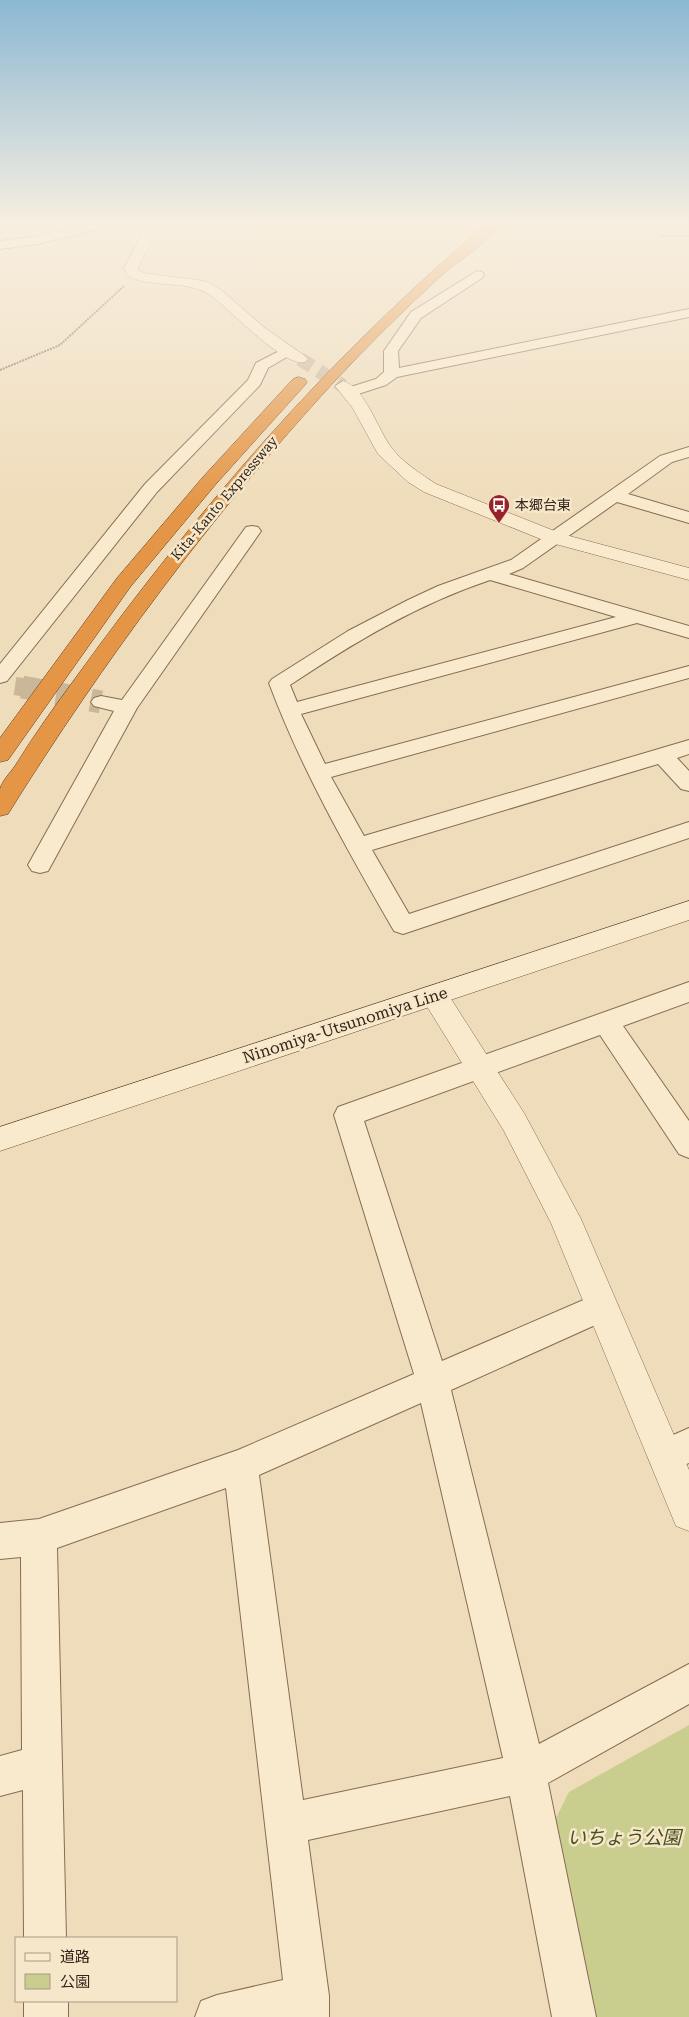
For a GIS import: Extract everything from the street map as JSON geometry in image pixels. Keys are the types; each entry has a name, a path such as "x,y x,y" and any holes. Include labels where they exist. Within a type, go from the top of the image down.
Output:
{"highway":[{"name":"Kita-Kanto Expressway","path":"0,808 85,679 152,587 269,444 323,384 385,320"},
{"name":"Kita-Kanto Expressway","path":"0,755 52,679 124,582 247,438 319,362"}],"street":[{"path":"247,320 294,355"},
{"path":"392,374 391,351 412,320"},
{"path":"654,320 392,374 381,382 346,389 384,450 414,478 453,499 555,538 689,574"},
{"path":"5,682 151,488 255,382 262,366 294,355"},
{"path":"689,452 666,459 517,564 492,575 436,593 338,644 279,683 289,711 319,773 403,925 689,830"},
{"path":"613,495 689,518"},
{"path":"40,865 126,707 252,531"},
{"path":"492,575 689,632"},
{"path":"289,711 637,617"},
{"path":"319,773 689,672"},
{"path":"101,702 126,707"},
{"path":"359,846 689,747"},
{"path":"662,755 689,784"},
{"name":"Ninomiya-Utsunomiya Line","path":"0,1139 689,910"},
{"path":"574,2017 526,1772 433,1383 348,1115 689,992"},
{"path":"434,996 514,1122 565,1219 602,1307 677,1450 689,1513"},
{"path":"606,1022 682,1118 689,1146"},
{"path":"0,1541 39,1537 241,1466 602,1307"},
{"path":"217,2017 307,2007 241,1466"},
{"path":"39,1537 45,1937"},
{"path":"286,1824 526,1772 689,1683"},
{"path":"0,1776 43,1764"},
{"path":"46,2002 46,2017"}],"path":[{"path":"0,370 40,356 60,345 85,320"}],"green space":[{"name":"いちょう公園","path":"689,1725 689,2017 591,2017 555,1820 569,1792"}],"tunnel":[{"path":"300,359 343,386"},
{"path":"15,686 24,687"},
{"path":"24,687 101,702"}],"place":[{"name":"本郷台東","path":"499,524"}]}
